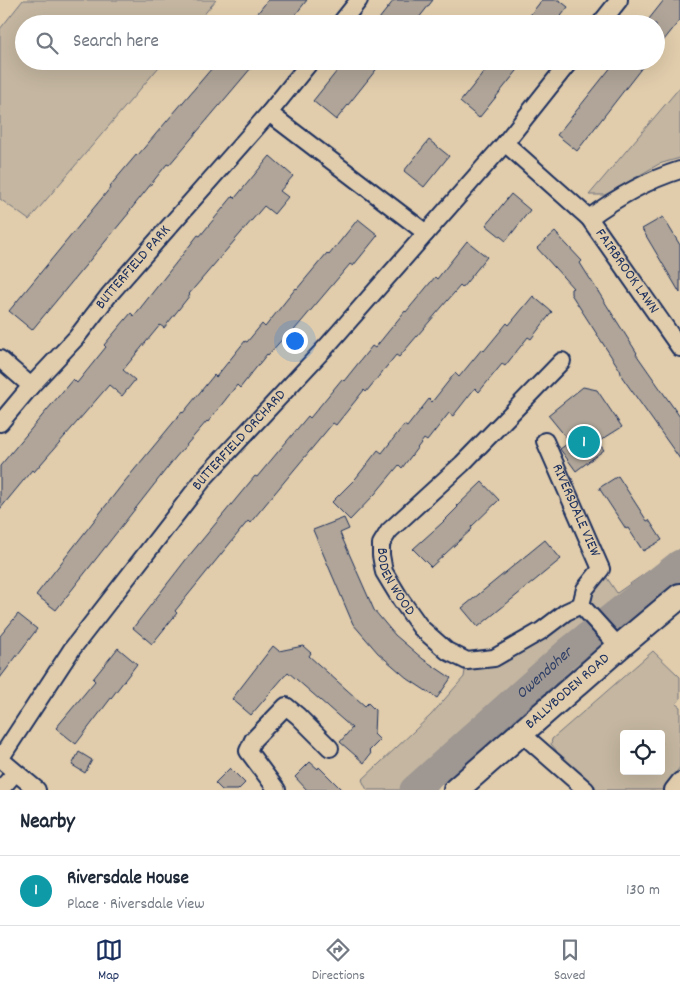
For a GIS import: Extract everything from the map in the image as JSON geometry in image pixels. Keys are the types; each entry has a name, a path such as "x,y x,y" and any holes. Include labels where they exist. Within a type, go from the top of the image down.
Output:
{"main road":[{"name":"BALLYBODEN ROAD","path":"456,790 520,733 612,640 680,596"}],"street":[{"path":"347,15 359,0"},
{"path":"607,15 619,0"},
{"name":"BUTTERFIELD PARK","path":"0,423 31,386 76,338 109,295 269,113 304,70"},
{"name":"BUTTERFIELD ORCHARD","path":"0,759 72,649 206,476 327,346 505,143 563,70"},
{"path":"269,113 426,233"},
{"name":"FAIRBROOK LAWN","path":"505,143 589,218 680,348"},
{"name":"FAIRBROOK LAWN","path":"589,218 659,176 680,170"},
{"path":"0,359 31,386"},
{"name":"BODEN WOOD","path":"562,361 462,464 389,530 382,544 381,555 384,572 421,628 447,652 467,661 494,658 542,631 566,612 581,605"},
{"name":"RIVERSDALE VIEW","path":"545,441 601,569 585,589 581,605"},
{"path":"581,605 612,640"},
{"path":"277,790 248,750 252,740 286,706 330,748"},
{"path":"520,733 586,790"},
{"path":"0,759 37,790"},
{"path":"0,790 15,773"},
{"path":"673,790 680,781"}],"shaded area":[{"path":"23,0 216,0 204,15 15,15 15,70 156,70 29,220 0,199 0,29"},
{"path":"680,87 680,158 659,164 605,195 589,195"},
{"path":"680,549 680,581 604,641 434,790 367,790 362,780 431,715 464,677 466,664 566,613 601,569 617,593"},
{"path":"653,651 680,677 680,699 676,704 680,707 680,767 664,790 596,790 558,758 556,750 551,744 552,739"}],"building":[{"path":"268,0 307,0 295,15 256,15"},
{"path":"394,0 433,0 421,15 382,15"},
{"path":"542,0 559,0 568,7 562,15 530,15"},
{"path":"664,0 680,0 680,20 665,39 665,15 652,15"},
{"path":"210,70 249,70 169,165 167,164 32,330 9,311 110,186"},
{"path":"338,70 376,70 336,120 313,101"},
{"path":"486,70 518,70 479,118 460,102"},
{"path":"609,70 640,70 577,151 557,135"},
{"path":"429,140 449,156 424,187 404,171"},
{"path":"270,156 293,176 280,191 288,197 274,214 264,206 189,294 164,328 160,325 123,370 135,380 122,396 109,385 34,472 32,470 0,509 0,466 73,379 77,383 106,347 104,345 131,313 134,316 198,235 200,236 233,196 235,198"},
{"path":"511,194 530,210 506,241 486,225"},
{"path":"663,217 680,245 680,293 642,229"},
{"path":"358,219 378,235 353,266 350,264 290,335 288,333 267,354 240,388 237,385 208,422 175,458 56,610 36,595 125,481 182,412 214,375 216,377 245,341 247,342 262,324 265,327 296,288 327,253 329,255"},
{"path":"555,232 582,261 580,263 636,354 680,417 680,459 622,377 620,370 571,294 571,289 573,288 537,248"},
{"path":"467,241 487,257 462,288 460,286 399,357 396,355 366,392 364,390 336,425 333,423 250,523 248,521 175,611 177,613 152,644 133,628 188,557 255,476 257,477 308,416 310,418 342,379 344,381 372,346 375,348 435,277 437,279"},
{"path":"533,296 552,312 531,339 528,337 505,366 502,364 479,392 475,388 453,416 449,413 427,441 424,439 402,468 399,465 350,520 332,502 356,478 378,450 382,453 404,425 407,427 429,399 432,402 455,373 459,377 482,349 484,351"},
{"path":"583,387 597,390 622,427 598,442 604,450 576,471 560,449 570,442 548,415"},
{"path":"618,476 647,521 649,520 662,540 643,551 599,488"},
{"path":"482,482 499,500 471,527 472,529 431,567 413,549 442,523"},
{"path":"344,518 349,529 340,533 374,610 395,635 423,659 451,678 437,698 408,679 378,653 353,624 313,530"},
{"path":"545,540 561,559 478,627 462,608"},
{"path":"18,614 37,629 0,678 0,636"},
{"path":"273,646 279,651 303,646 311,653 309,656 365,706 368,703 375,710 374,734 380,740 369,751 371,753 364,763 340,742 352,728 288,672 251,715 232,699"},
{"path":"118,648 137,664 76,744 56,728 95,681 93,679"},
{"path":"79,752 92,760 85,773 72,765"},
{"path":"310,762 318,769 319,767 342,790 307,790 295,777"},
{"path":"230,768 245,783 238,790 222,790 215,783"}],"waterway":[{"name":"Owendoher","path":"414,790 568,652 680,564"}],"place":[{"name":"Riversdale House","path":"584,442"}]}
